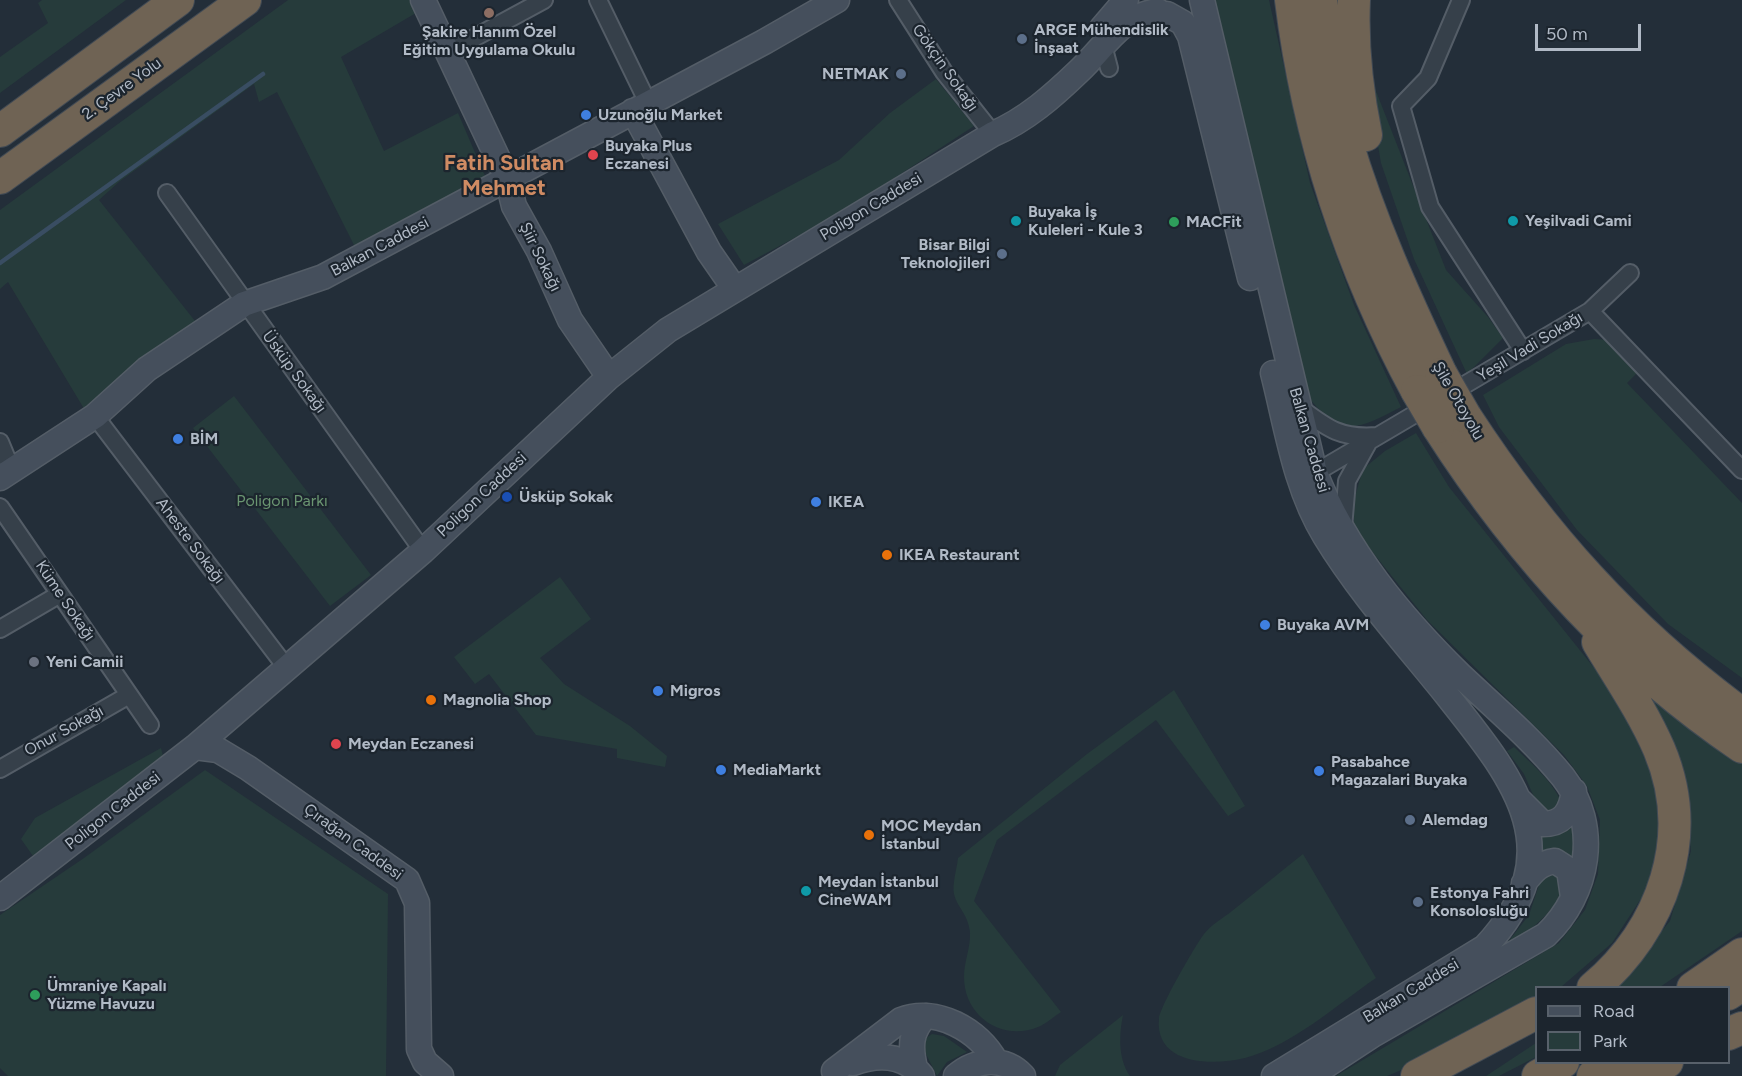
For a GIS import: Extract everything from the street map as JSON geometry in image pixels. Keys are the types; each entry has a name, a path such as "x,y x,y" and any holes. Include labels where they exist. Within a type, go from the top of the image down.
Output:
{"highway":[{"path":"0,130 178,0"},
{"name":"2. Çevre Yolu","path":"0,178 245,0"},
{"path":"1275,0 1306,98"},
{"name":"Şile Otoyolu","path":"1291,0 1306,98 1319,152 1357,262 1377,312 1429,382"},
{"name":"Şile Otoyolu","path":"1321,0 1346,138 1395,274 1429,382"},
{"path":"1354,0 1353,24 1359,99 1395,274"},
{"path":"1429,382 1452,421"},
{"name":"Şile Otoyolu","path":"1452,421 1520,544 1581,613 1644,671 1742,747"},
{"name":"Şile Otoyolu","path":"1452,421 1515,490 1595,587 1657,648 1742,714"},
{"path":"1581,613 1639,710 1660,751 1671,789 1676,838 1669,876 1657,908 1624,958 1594,985"},
{"path":"1694,986 1742,954"},
{"path":"1417,1076 1535,1014"},
{"path":"1462,1076 1535,1032"},
{"path":"1538,1076 1559,1064"},
{"path":"1593,1076 1614,1064"},
{"path":"1638,1076 1663,1064"}],"street":[{"name":"Şiir Sokağı","path":"423,0 507,178 514,206 539,251 570,320 609,377"},
{"path":"448,52 544,0"},
{"path":"598,0 641,107 709,252 734,288"},
{"name":"Balkan Caddesi","path":"6,474 95,416 147,369 244,304 323,277 764,42 837,0"},
{"name":"Gökçin Sokağı","path":"898,0 945,72 993,134"},
{"path":"993,134 1005,120 1061,73 1125,0"},
{"path":"993,134 1012,126 1082,69 1106,56 1128,21 1157,8 1183,12 1195,0"},
{"name":"Balkan Caddesi","path":"1202,0 1299,407 1307,477 1343,534 1423,637 1552,764 1574,791 1587,833 1585,859 1574,902"},
{"path":"1461,0 1428,78 1401,106 1430,207 1523,351"},
{"name":"Balkan Caddesi","path":"1157,8 1183,23 1190,36 1317,522 1346,567 1504,769 1519,800"},
{"name":"Poligon Caddesi","path":"0,898 195,747 235,713 423,551 609,377 668,330 734,288 993,134"},
{"name":"Üsküp Sokağı","path":"167,193 244,304 423,551"},
{"name":"Yeşil Vadi Sokağı","path":"1307,477 1590,311 1630,273"},
{"name":"Yeşil Vadi Sokağı","path":"1590,311 1742,470"},
{"path":"1299,407 1337,433 1373,439 1347,481 1344,492 1343,534"},
{"name":"Aheste Sokağı","path":"95,416 286,667"},
{"path":"0,442 6,474"},
{"name":"Küme Sokağı","path":"0,507 150,725"},
{"path":"0,629 60,594"},
{"name":"Onur Sokağı","path":"0,769 129,695"},
{"name":"Çırağan Caddesi","path":"235,713 233,741 248,768"},
{"name":"Çırağan Caddesi","path":"195,747 218,750 248,768 407,880 417,903 419,1049 425,1062 441,1076"},
{"path":"1519,800 1543,824 1554,824 1563,819 1571,807 1574,791"},
{"path":"1519,800 1529,839 1529,859 1524,884"},
{"path":"1310,1076 1374,1034 1546,935 1561,921 1574,902 1569,870 1555,861 1545,862 1533,871 1524,884"},
{"name":"Balkan Caddesi","path":"1274,1076 1485,947 1508,920 1524,884"},
{"path":"829,1074 901,1020 914,1015 926,1016 962,1028 988,1046 996,1062"},
{"path":"918,1072 911,1039 915,1029 926,1016"},
{"path":"829,1074 876,1056 887,1056 918,1072"},
{"path":"956,1076 970,1066 996,1062 1008,1065 1023,1076"}],"green space":[{"path":"42,0 126,0 0,93 0,57 48,23 38,3"},
{"path":"288,0 412,0 416,13 341,57 384,151 458,113 485,176 357,251 277,92 259,102 254,84 120,181 99,200 199,326 86,412 8,282 0,289 0,210"},
{"path":"1211,0 1269,0 1310,183 1354,305 1401,407 1373,421 1362,425 1342,425 1321,411 1309,398"},
{"path":"936,79 974,126 841,213 744,265 718,224 839,160 890,113"},
{"path":"1374,86 1446,270 1488,317 1503,338 1467,374 1414,259 1381,163 1369,94"},
{"path":"1594,339 1611,340 1643,367 1627,383 1742,503 1742,678 1668,624 1577,530 1499,427 1483,395 1566,344"},
{"name":"Poligon Parkı","path":"234,396 371,575 330,606 193,428"},
{"path":"1416,433 1449,487 1599,674 1631,727 1659,792 1659,846 1644,894 1612,943 1562,986 1535,986 1535,1005 1435,1056 1387,1076 1336,1076 1559,943 1585,910 1598,874 1600,820 1587,786 1564,755 1427,620 1354,529 1354,500 1363,469 1385,451"},
{"path":"560,577 591,619 540,658 564,684 630,726 667,756 665,767 617,758 617,749 536,735 489,674 475,684 454,657"},
{"path":"1634,682 1742,764 1742,931 1661,986 1617,986 1670,921 1691,851 1684,790"},
{"path":"1174,690 1245,806 1228,816 1156,720 997,840 974,901 1061,1012 1041,1026 1024,1031 999,1028 978,1014 970,1003 966,991 964,971 970,932 967,920 954,894 958,858 1087,754"},
{"path":"1514,747 1556,791 1560,799 1556,813 1540,811 1524,774 1507,751"},
{"path":"161,748 165,764 33,856 21,839 35,818"},
{"path":"205,770 388,894 386,1076 8,1076 0,1068 0,915 84,858"},
{"path":"1573,818 1576,864 1538,857 1538,829"},
{"path":"1303,854 1376,978 1313,1024 1263,1052 1232,1061 1217,1062 1188,1059 1175,1053 1166,1045 1160,1034 1159,1018 1186,962 1207,931"},
{"path":"1560,871 1561,890 1553,906 1540,921 1509,945 1508,942 1529,915 1542,876"},
{"path":"1123,1015 1120,1047 1123,1062 1130,1076 1055,1076 1060,1065"},
{"path":"932,1034 944,1036 967,1052 947,1062 937,1076 923,1048 926,1038"},
{"path":"1535,1044 1535,1058 1499,1076 1486,1076"}],"waterway":[{"path":"0,263 263,74"}],"place":[{"name":"Şakire Hanım Özel Eğitim Uygulama Okulu","path":"489,13"},
{"name":"ARGE Mühendislik İnşaat","path":"1022,39"},
{"name":"NETMAK","path":"901,74"},
{"name":"Uzunoğlu Market","path":"586,115"},
{"name":"Buyaka Plus Eczanesi","path":"593,155"},
{"name":"Buyaka İş Kuleleri - Kule 3","path":"1016,221"},
{"name":"Yeşilvadi Cami","path":"1513,221"},
{"name":"MACFit","path":"1174,222"},
{"name":"Bisar Bilgi Teknolojileri","path":"1002,254"},
{"name":"BİM","path":"178,439"},
{"name":"Üsküp Sokak","path":"507,497"},
{"name":"IKEA","path":"816,502"},
{"name":"IKEA Restaurant","path":"887,555"},
{"name":"Buyaka AVM","path":"1265,625"},
{"name":"Yeni Camii","path":"34,662"},
{"name":"Migros","path":"658,691"},
{"name":"Magnolia Shop","path":"431,700"},
{"name":"Meydan Eczanesi","path":"336,744"},
{"name":"MediaMarkt","path":"721,770"},
{"name":"Pasabahce Magazalari Buyaka","path":"1319,771"},
{"name":"Alemdag","path":"1410,820"},
{"name":"MOC Meydan İstanbul","path":"869,835"},
{"name":"Meydan İstanbul CineWAM","path":"806,891"},
{"name":"Estonya Fahri Konsolosluğu","path":"1418,902"},
{"name":"Ümraniye Kapalı Yüzme Havuzu","path":"35,995"}],"district":[{"name":"Fatih Sultan Mehmet","path":"504,176"}]}
